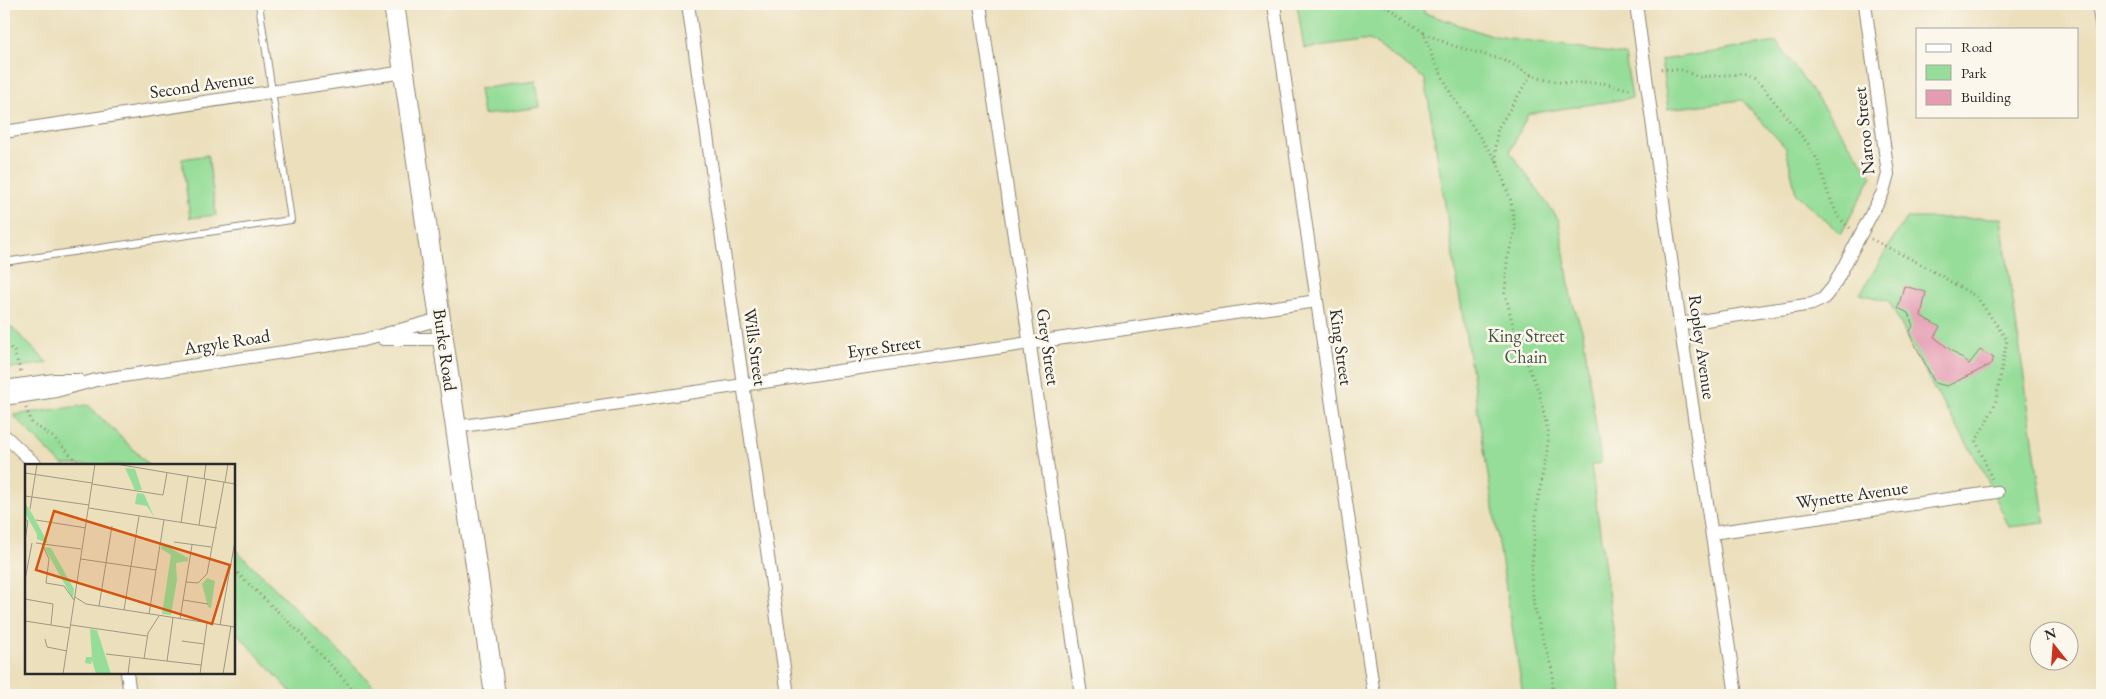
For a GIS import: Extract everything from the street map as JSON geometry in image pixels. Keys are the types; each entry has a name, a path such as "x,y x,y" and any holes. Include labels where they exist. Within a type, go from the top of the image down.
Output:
{"main road":[{"name":"Burke Road","path":"394,4 495,695"}],"street":[{"name":"Wills Street","path":"688,4 788,695"},
{"name":"Grey Street","path":"980,4 1081,695"},
{"name":"King Street","path":"1274,4 1374,695"},
{"name":"Ropley Avenue","path":"1636,4 1680,324 1736,695"},
{"name":"Naroo Street","path":"1680,324 1812,304 1823,299 1833,287 1883,192 1888,174 1865,4"},
{"path":"2098,4 2102,30"},
{"name":"Second Avenue","path":"4,132 404,72"},
{"name":"Eyre Street","path":"456,428 1317,301"},
{"name":"Argyle Road","path":"4,399 54,380 96,380 442,329"},
{"name":"Argyle Road","path":"364,340 442,329"},
{"name":"Argyle Road","path":"4,387 24,390"},
{"path":"5,434 35,464"},
{"name":"Wynette Avenue","path":"1712,533 1997,492"},
{"path":"127,674 130,695"}],"lane":[{"path":"4,262 291,220 259,4"}],"path":[{"path":"1376,4 1387,7 1424,33 1451,45 1507,61 1531,75 1563,83 1603,83 1632,90"},
{"path":"1424,33 1432,56 1452,96 1497,162 1515,217 1515,229 1507,261 1504,293 1516,337 1539,392 1548,431 1547,451 1537,504 1531,577 1534,606 1552,670 1553,695"},
{"path":"1661,69 1683,70 1698,77 1740,74 1747,75 1755,80 1767,92 1814,152 1838,217 1847,226 1919,263 1977,297 2006,340 1995,405 1976,441 1997,492"},
{"path":"1497,162 1496,142 1498,128 1531,75"},
{"path":"4,340 18,358 27,411 32,423 53,437 80,464"},
{"path":"235,571 299,632 359,695"}],"green space":[{"name":"King Street Chain","path":"1297,4 1423,4 1424,13 1495,37 1625,55 1632,98 1528,114 1510,152 1559,220 1571,298 1583,333 1601,463 1591,465 1622,695 1523,695 1425,79 1370,40 1304,49"},
{"path":"1777,42 1872,176 1841,234 1796,194 1786,148 1742,100 1668,109 1661,60"},
{"path":"536,81 540,107 483,115 479,89"},
{"path":"208,155 216,215 190,218 182,159"},
{"path":"1906,218 2001,218 2045,523 2009,527 1983,470 1934,389 1889,301 1860,294"},
{"path":"4,320 48,363 4,369"},
{"path":"88,405 148,464 61,464 13,415"},
{"path":"235,549 383,695 294,695 235,631"}],"building":[{"path":"1904,286 1926,292 1921,316 1940,327 1934,337 1969,364 1980,350 1994,358 1990,365 1947,386 1935,383 1909,333 1913,326 1908,313 1898,308"}]}
